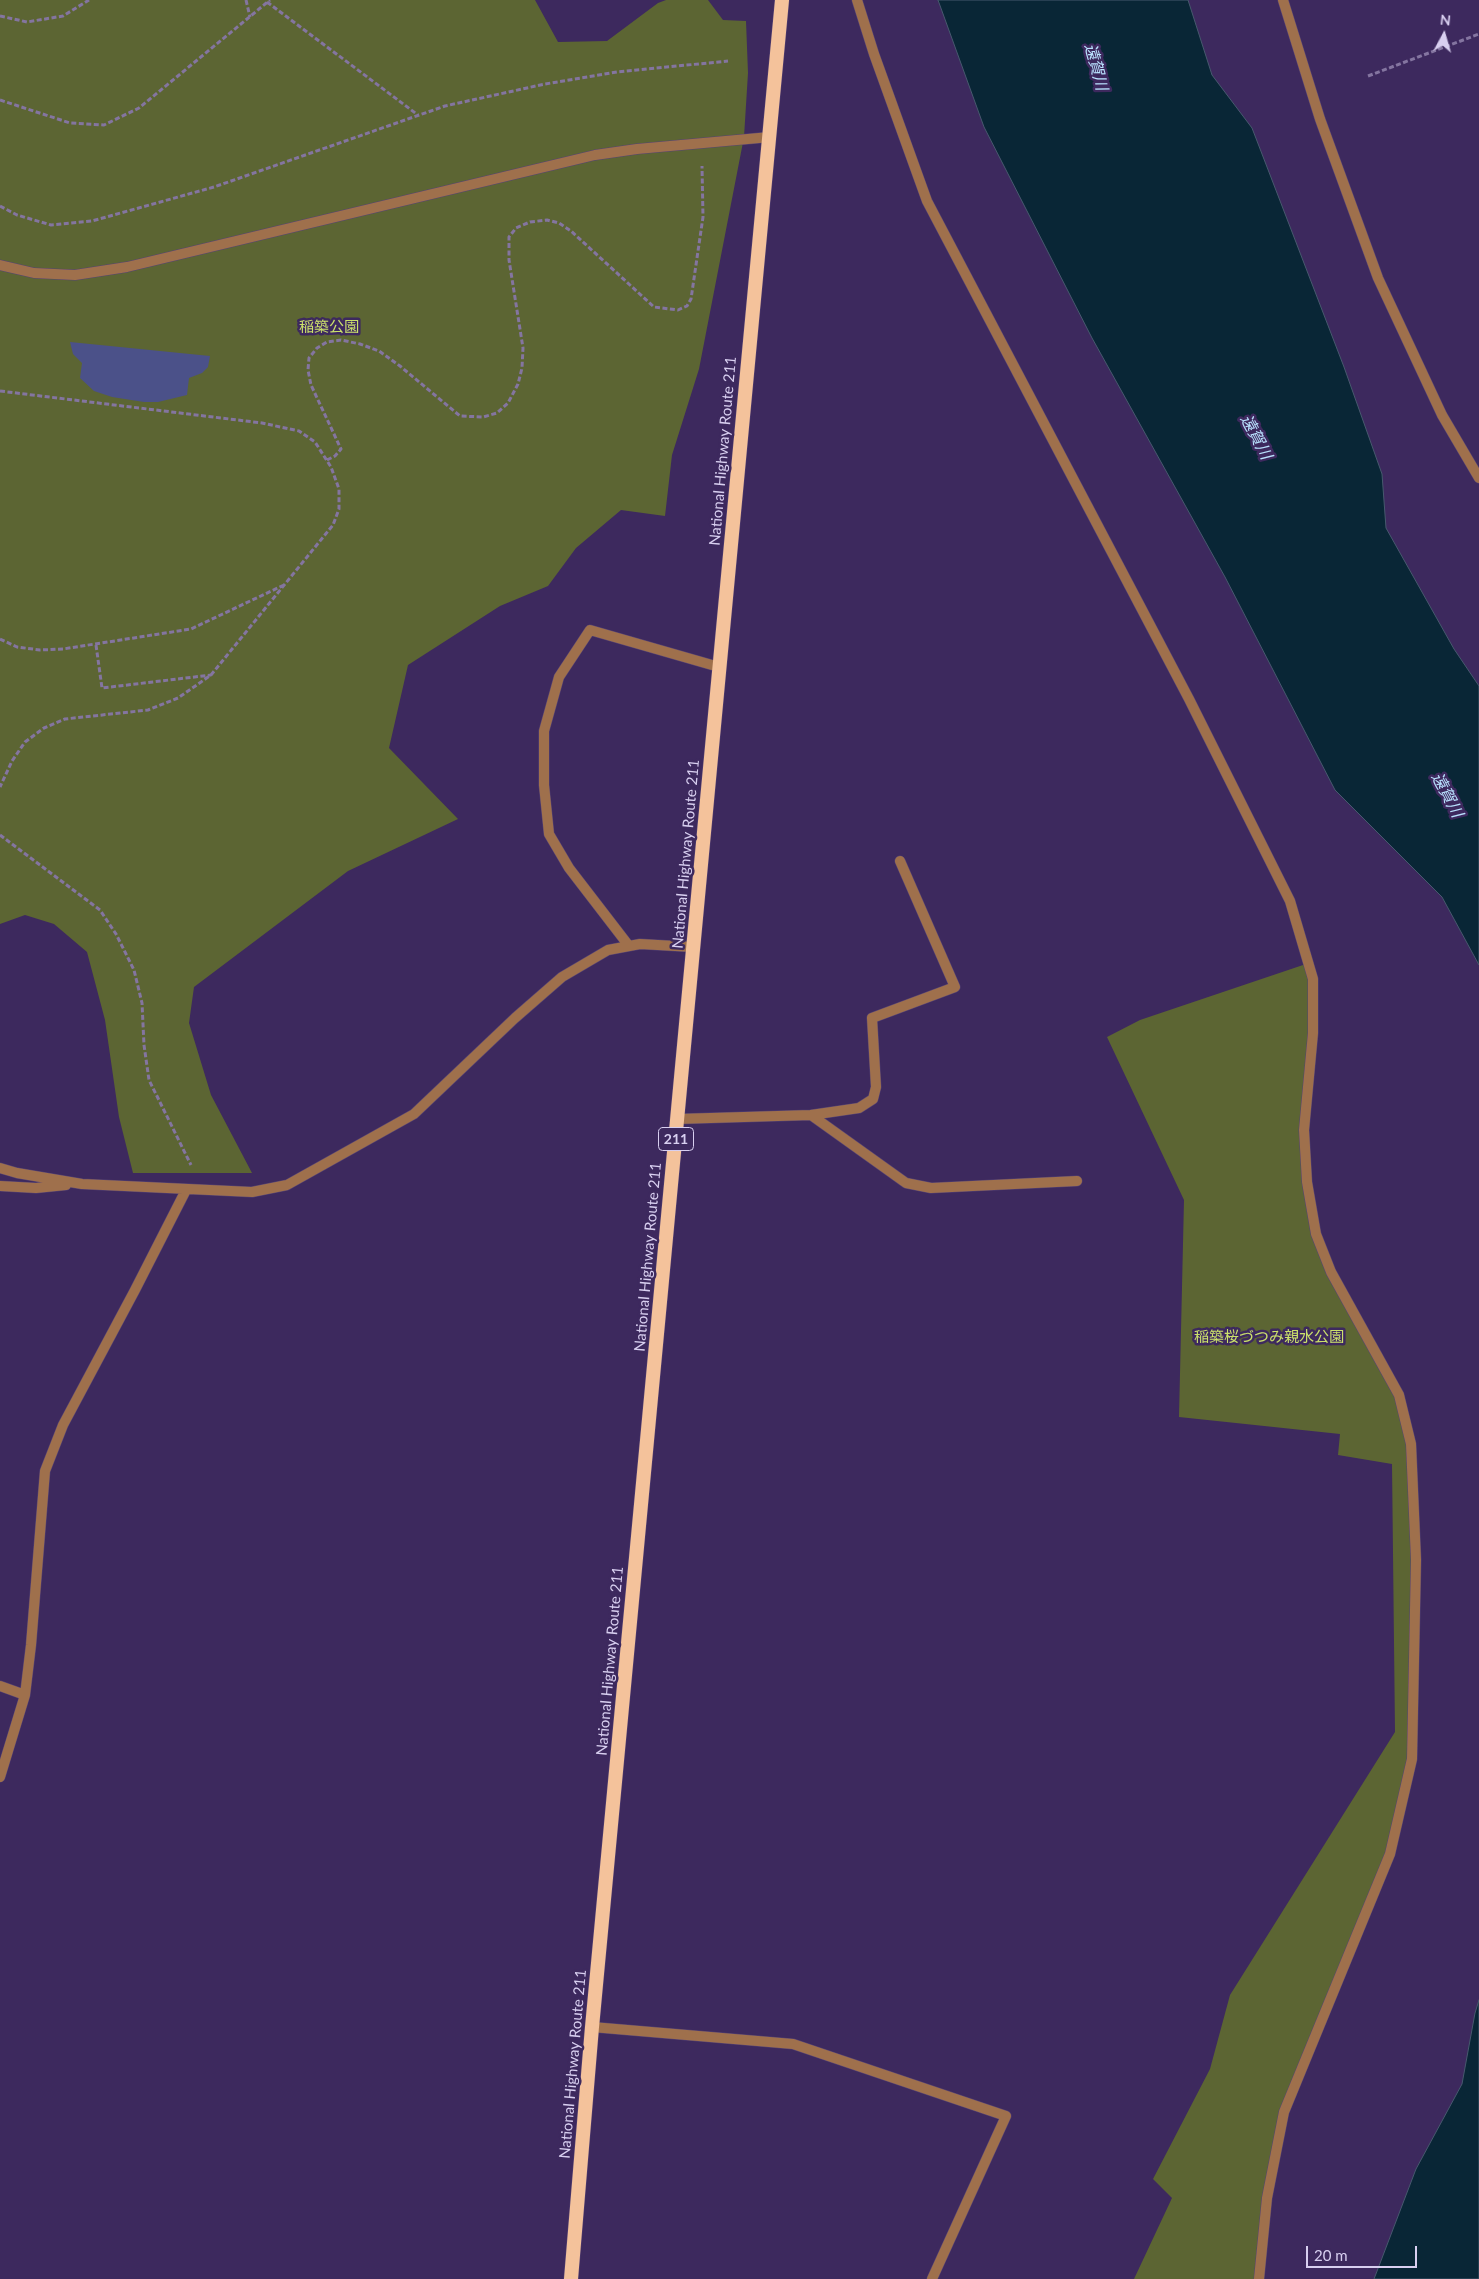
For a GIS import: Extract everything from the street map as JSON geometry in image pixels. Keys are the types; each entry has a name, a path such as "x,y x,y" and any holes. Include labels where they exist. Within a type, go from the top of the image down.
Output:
{"highway":[{"name":"National Highway Route 211","path":"571,2279 592,2027 782,0"}],"street":[{"path":"857,0 874,54 927,201 1184,690 1290,901 1313,979 1312,1033 1304,1130 1307,1182 1316,1234 1331,1272 1399,1395 1411,1444 1416,1560 1412,1759 1390,1854 1284,2112 1267,2198 1259,2279"},
{"path":"1283,0 1320,119 1378,278 1442,415 1479,478"},
{"path":"0,265 34,273 75,275 110,270 596,155 637,149 770,138"},
{"path":"629,946 569,868 550,834 544,784 544,731 559,677 590,630 719,667"},
{"path":"677,1119 811,1115 859,1108 873,1099 876,1087 872,1018 955,987 900,861"},
{"path":"0,1168 17,1173 82,1184 252,1192 287,1185 414,1114 514,1018 562,977 608,950 640,944 694,947"},
{"path":"811,1115 906,1183 931,1188 1077,1181"},
{"path":"0,1186 36,1188 82,1184"},
{"path":"0,1776 24,1695 31,1645 46,1471 63,1425 186,1190"},
{"path":"0,1686 24,1695"},
{"path":"592,2027 792,2044 1006,2116 932,2279"}],"path":[{"path":"0,16 27,22 63,16 89,0"},
{"path":"246,0 250,17"},
{"path":"0,100 70,123 104,125 139,108 268,1 418,115"},
{"path":"1368,76 1479,34"},
{"path":"0,206 17,216 51,225 92,221 214,187 445,106 545,84 617,72 728,61"},
{"path":"327,460 335,456 341,449 338,439 324,416 311,385 308,370 309,358 317,348 327,342 341,340 379,351 460,416 483,417 497,413 508,403 518,384 522,368 523,348 509,260 509,238 516,228 530,222 547,220 565,227 654,307 678,310 687,306 691,299 703,217 702,143"},
{"path":"0,391 282,426 299,431 315,442 327,460 339,490 339,509 333,525 212,675 178,698 148,710 65,719 44,728 25,742 12,761 0,788"},
{"path":"0,639 17,647 40,650 64,649 191,629 285,584"},
{"path":"96,644 102,688 212,675"},
{"path":"0,835 100,910 116,934 134,970 142,1003 144,1045 149,1080 203,1190"}],"green space":[{"name":"稲築公園","path":"0,0 535,0 558,42 607,41 658,3 666,0 708,0 723,20 746,21 748,73 744,137 699,369 672,455 665,516 621,510 576,548 548,586 500,606 408,665 389,748 458,819 348,871 194,987 189,1023 211,1095 252,1173 133,1173 119,1117 105,1020 87,952 54,924 25,915 0,924"},
{"name":"稲築桜づつみ親水公園","path":"1306,964 1313,979 1304,1130 1316,1234 1399,1395 1411,1444 1412,1759 1390,1854 1284,2112 1259,2279 1134,2279 1172,2198 1153,2179 1210,2069 1230,1995 1395,1732 1392,1464 1338,1455 1340,1434 1179,1417 1184,1200 1107,1037 1140,1020"}],"water":[{"name":"遠賀川","path":"938,0 1188,0 1212,75 1252,128 1344,367 1382,474 1386,528 1454,649 1479,686 1479,965 1442,897 1335,790 1225,577 1092,338 984,127"},
{"path":"1479,2000 1479,2279 1374,2279 1416,2169 1462,2084"}],"building":[{"path":"70,342 210,356 208,367 202,373 189,378 187,395 158,402 144,402 112,397 94,391 80,378 82,363 73,354"}]}
